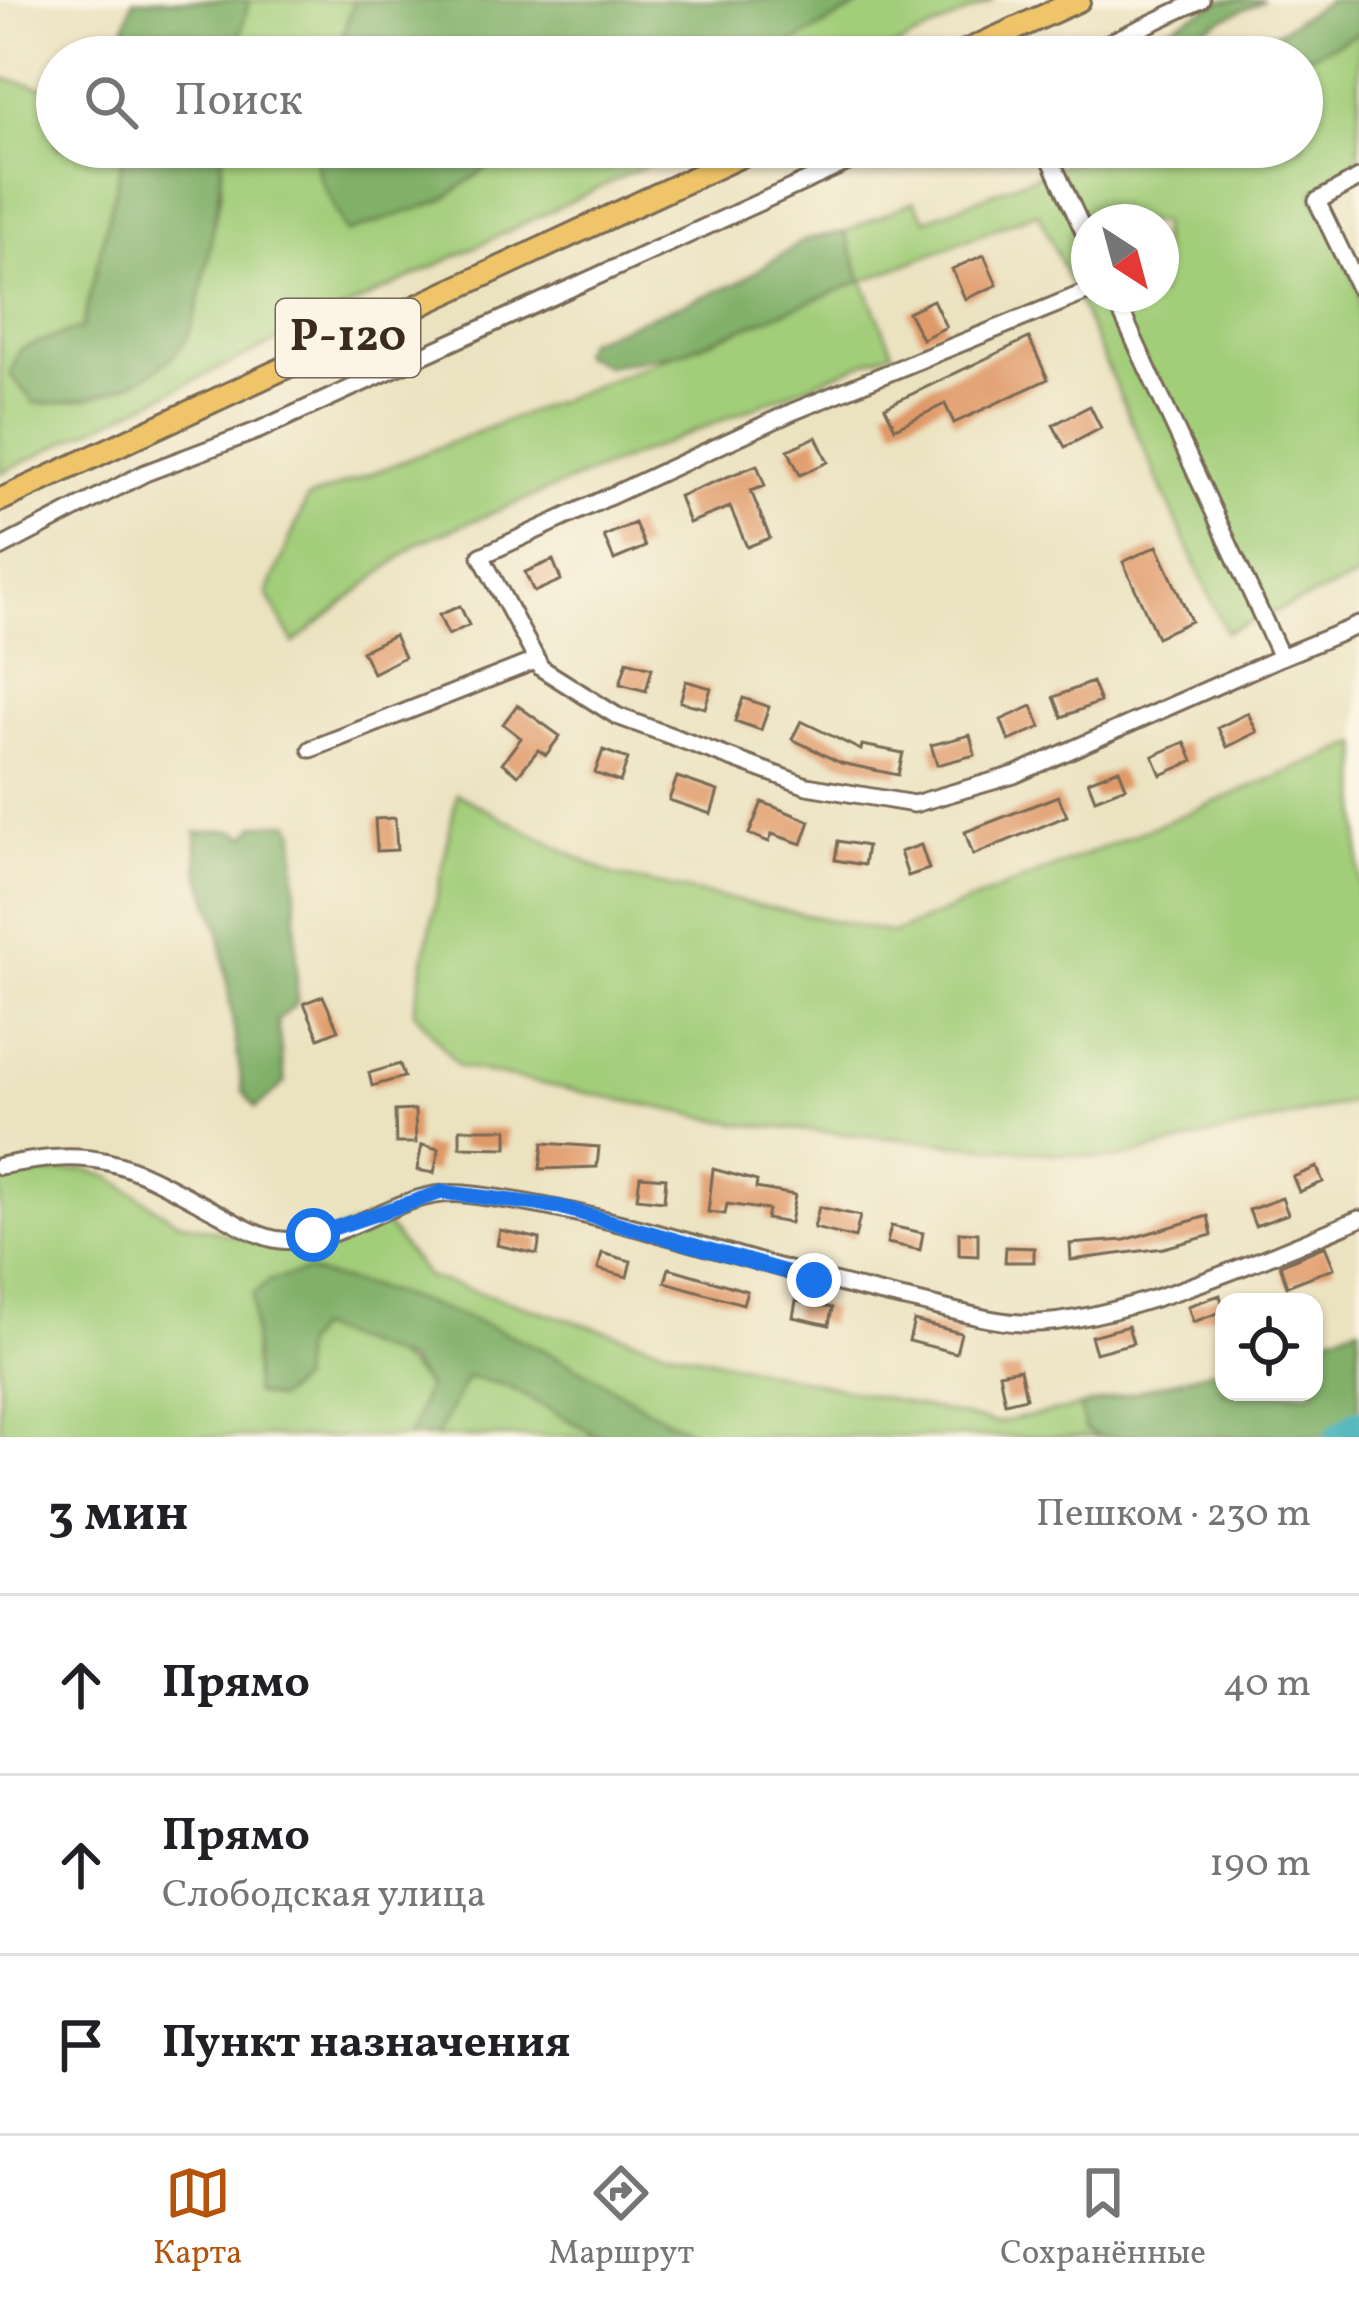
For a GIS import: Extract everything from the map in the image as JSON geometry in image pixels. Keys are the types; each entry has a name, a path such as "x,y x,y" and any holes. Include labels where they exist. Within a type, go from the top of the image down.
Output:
{"highway":[{"path":"1017,36 1078,0"},
{"name":"Р-120","path":"0,500 715,168"}],"street":[{"path":"1123,36 1201,0"},
{"path":"0,548 145,472 259,430 835,168"},
{"path":"1055,168 1071,204"},
{"path":"1359,178 1317,201 1359,288"},
{"path":"1071,298 792,412 481,556 537,660 617,716 807,786 914,804 1014,775 1359,625"},
{"path":"1121,312 1282,657"},
{"path":"311,749 537,660"},
{"path":"0,1166 61,1154 118,1162 240,1226 281,1240 351,1224 400,1202 442,1192 560,1207 814,1280 1023,1323 1086,1315 1157,1294 1359,1219"}],"green space":[{"path":"133,0 249,0 240,36 125,36"},
{"path":"249,0 354,0 343,36 240,36"},
{"path":"354,0 869,0 805,36 343,36"},
{"path":"869,0 994,0 918,36 805,36"},
{"path":"1224,0 1264,0 1186,36 1151,36"},
{"path":"1330,0 1359,0 1359,33 1323,49 1323,36 1270,36"},
{"path":"1359,33 1359,166 1313,192 1359,289 1359,577 1226,632 1083,312 1179,312 1179,204 1071,204 1071,286 1038,212 863,281 893,351 418,543 294,643 267,594 307,499 862,281 845,232 914,201 926,220 1054,168 1323,168 1323,49"},
{"path":"0,78 36,86 36,168 120,168 82,328 21,349 186,340 221,193 222,168 317,168 441,201 487,168 641,168 0,473"},
{"path":"120,168 221,168 198,305 185,341 156,369 117,389 73,401 34,403 10,374 20,349 82,328"},
{"path":"487,168 441,201 346,233 317,171"},
{"path":"845,232 862,281 680,353 607,366 580,354 586,341 738,283 806,239"},
{"path":"1359,743 1359,1100 1115,1159 740,1124 459,1067 414,1011 457,794 612,875 893,933"},
{"path":"290,822 295,830 297,1003 277,1021 285,1083 256,1108 243,1092 220,933 199,871 196,832 232,830 247,836 256,825"},
{"path":"87,1170 110,1177 176,1221 285,1248 380,1217 427,1277 664,1348 995,1423 1080,1407 1085,1429 1101,1437 704,1437 525,1342 369,1286 256,1346 254,1393 277,1399 299,1381 302,1345 316,1328 347,1336 391,1356 427,1387 409,1437 0,1437 0,1177"},
{"path":"307,1271 410,1299 510,1335 704,1437 600,1437 505,1385 467,1377 436,1437 409,1437 427,1387 407,1361 316,1328 302,1345 299,1381 277,1399 254,1393 253,1295 270,1280"},
{"path":"1359,1326 1359,1437 1101,1437 1085,1429 1080,1407 1215,1370 1215,1401 1323,1401 1323,1337"},
{"path":"466,1377 505,1385 600,1437 436,1437"}],"building":[{"path":"984,255 997,285 965,299 952,269"},
{"path":"933,300 946,327 922,339 908,312"},
{"path":"1029,338 1048,379 954,423 945,404 895,428 885,407"},
{"path":"1090,406 1101,428 1065,447 1053,425"},
{"path":"816,437 828,462 800,475 788,450"},
{"path":"757,465 765,486 751,491 770,538 747,547 730,507 689,523 679,496"},
{"path":"635,523 645,547 614,560 604,536"},
{"path":"1157,546 1191,621 1157,637 1123,562"},
{"path":"553,560 561,580 534,592 525,572"},
{"path":"460,606 469,625 448,635 439,615"},
{"path":"394,635 404,657 373,673 362,651"},
{"path":"627,661 652,668 646,691 620,684"},
{"path":"686,681 711,688 705,708 680,702"},
{"path":"1092,682 1100,702 1062,717 1054,697"},
{"path":"743,698 769,707 761,730 735,721"},
{"path":"517,705 560,736 546,755 538,750 518,775 502,763 521,738 503,724"},
{"path":"1032,706 1041,727 1009,741 1001,720"},
{"path":"1248,713 1257,732 1227,747 1218,728"},
{"path":"801,721 861,750 862,745 903,753 898,775 841,763 792,739"},
{"path":"970,735 975,755 937,765 931,745"},
{"path":"1185,742 1193,761 1161,775 1153,756"},
{"path":"603,750 628,759 620,782 595,773"},
{"path":"1119,769 1126,787 1095,799 1088,781"},
{"path":"677,777 718,791 711,814 669,800"},
{"path":"1058,796 1067,816 973,855 965,832"},
{"path":"762,802 810,821 802,844 772,834 769,842 749,834"},
{"path":"395,818 397,850 377,851 375,819"},
{"path":"838,841 867,846 864,865 835,860"},
{"path":"921,845 929,869 908,876 900,852"},
{"path":"323,996 338,1030 319,1038 304,1003"},
{"path":"400,1064 404,1077 372,1086 369,1073"},
{"path":"415,1110 416,1143 396,1143 395,1111"},
{"path":"460,1129 507,1129 507,1148 460,1147"},
{"path":"543,1143 599,1147 597,1167 540,1169"},
{"path":"422,1145 439,1149 434,1173 417,1170"},
{"path":"1317,1167 1323,1182 1299,1192 1293,1177"},
{"path":"713,1169 757,1181 756,1188 795,1195 790,1223 766,1219 768,1210 727,1204 725,1214 708,1212"},
{"path":"640,1176 666,1178 664,1201 637,1198"},
{"path":"1282,1198 1288,1214 1255,1226 1249,1210"},
{"path":"819,1207 860,1216 855,1238 814,1228"},
{"path":"1208,1216 1212,1235 1164,1248 1071,1260 1070,1244 1125,1240"},
{"path":"891,1226 923,1233 920,1250 887,1243"},
{"path":"500,1230 540,1239 537,1254 497,1245"},
{"path":"959,1232 978,1233 978,1256 959,1255"},
{"path":"1325,1246 1334,1268 1287,1286 1280,1265"},
{"path":"1006,1247 1034,1248 1034,1262 1005,1262"},
{"path":"602,1253 631,1261 627,1277 598,1269"},
{"path":"669,1268 747,1291 743,1304 665,1282"},
{"path":"1215,1297 1215,1314 1193,1322 1188,1306"},
{"path":"796,1301 832,1308 829,1325 793,1317"},
{"path":"914,1321 961,1333 956,1353 909,1341"},
{"path":"1128,1326 1133,1343 1096,1353 1091,1336"},
{"path":"1020,1369 1026,1398 1005,1403 999,1373"}],"waterway":[{"path":"1338,1437 1359,1422"}],"route":[{"path":"313,1235 400,1202 442,1192 560,1207 814,1280"}]}
